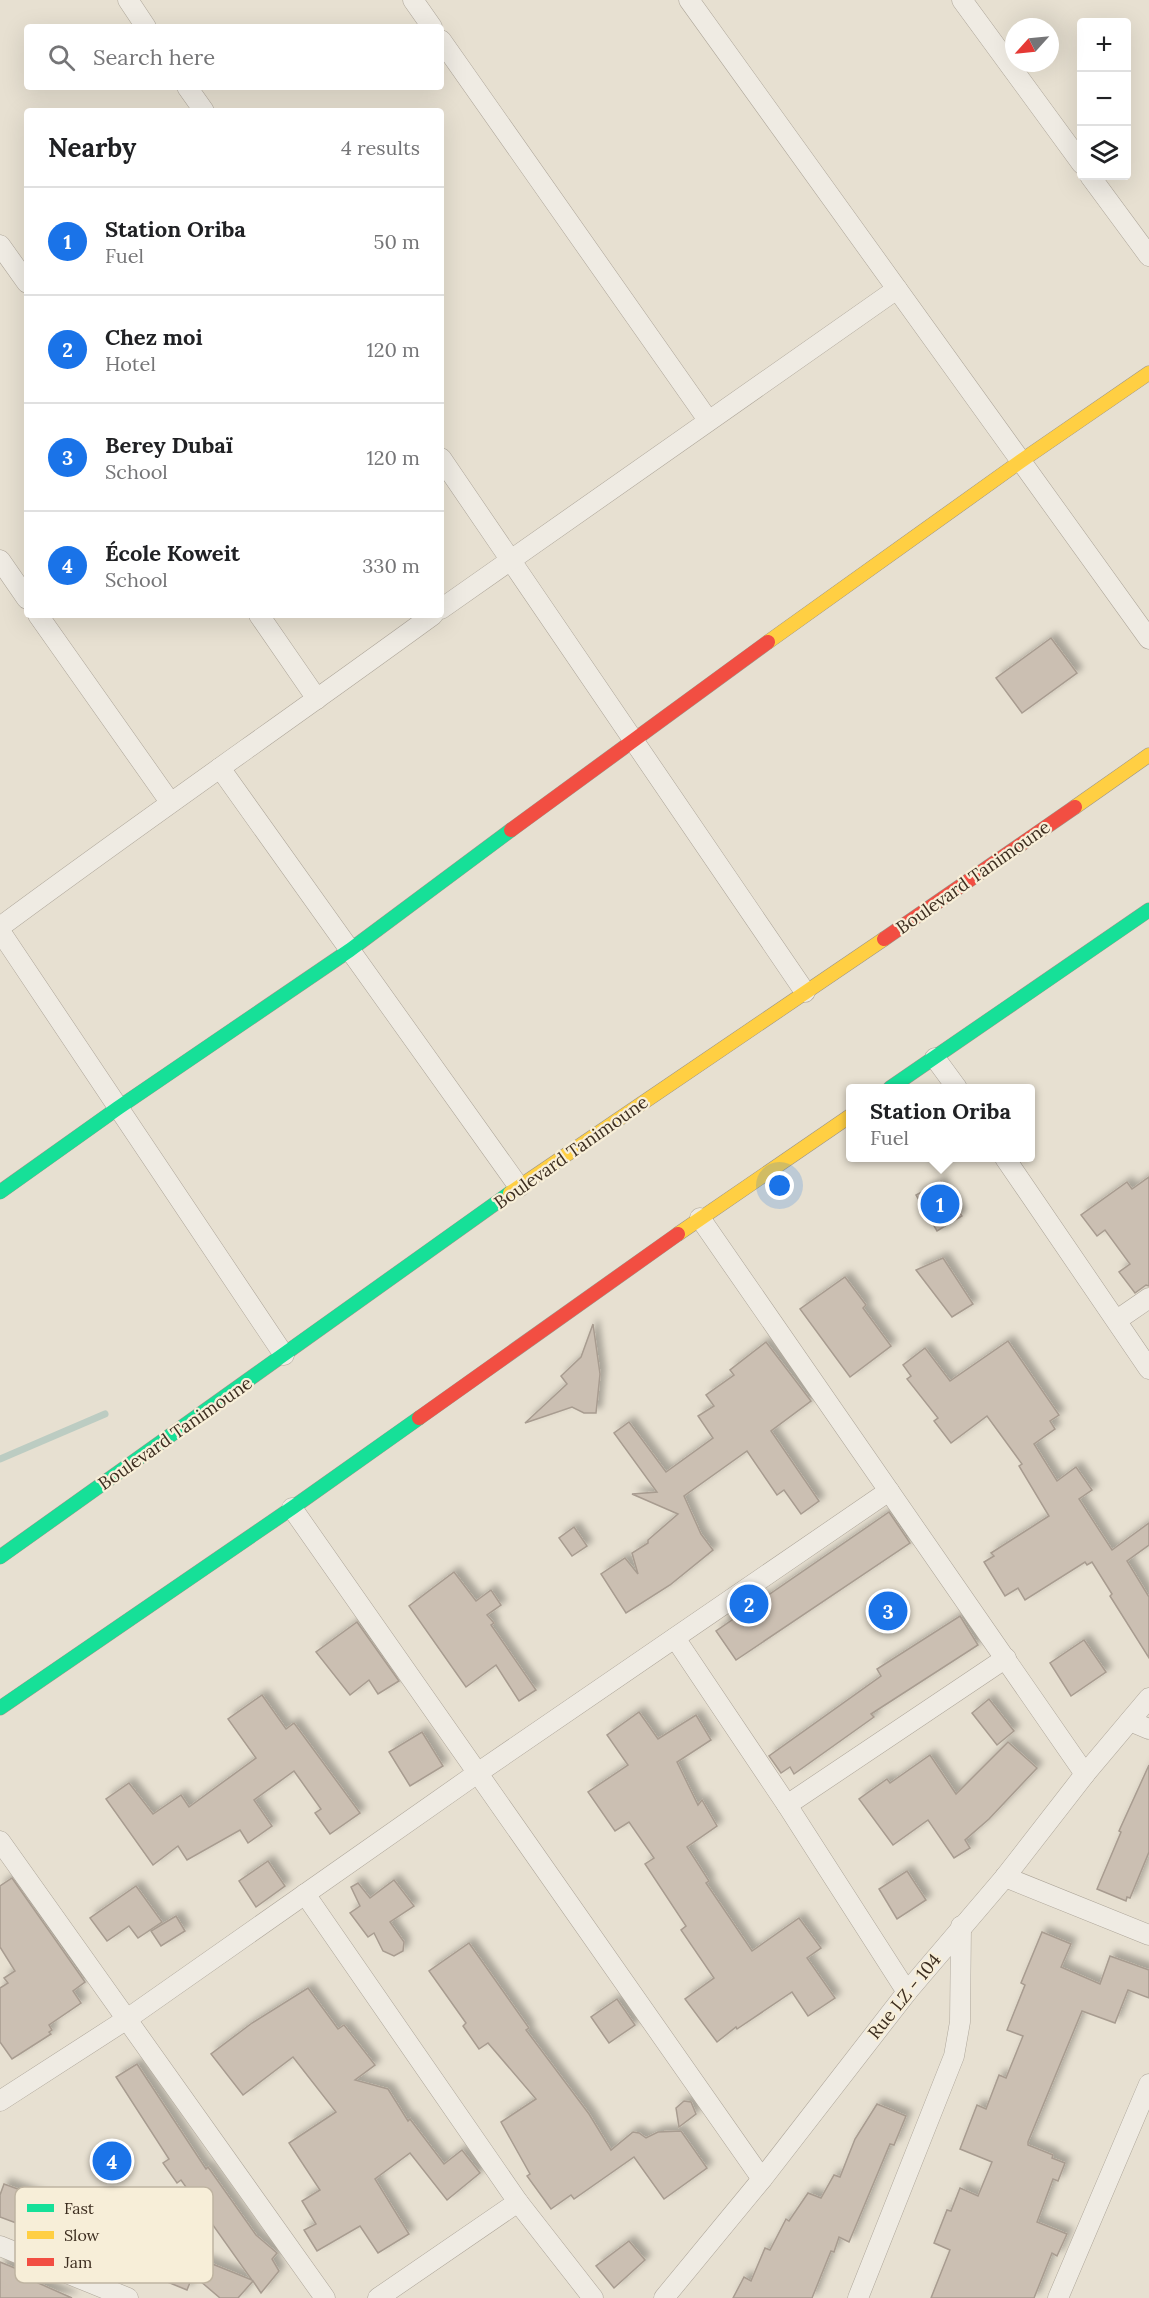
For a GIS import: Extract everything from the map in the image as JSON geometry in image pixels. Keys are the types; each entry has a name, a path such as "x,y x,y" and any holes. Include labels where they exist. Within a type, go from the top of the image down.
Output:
{"main road":[{"path":"0,1192 118,1108 350,950 633,739 1021,461 1149,373"},
{"name":"Boulevard Tanimoune","path":"0,1556 519,1187 1149,755"},
{"path":"897,1084 1149,910"},
{"path":"0,1708 292,1508 700,1218 846,1119"}],"street":[{"path":"128,0 144,24"},
{"path":"413,0 430,24"},
{"path":"689,0 1149,639"},
{"path":"962,0 1077,157"},
{"path":"444,44 708,420"},
{"path":"190,90 202,108"},
{"path":"1093,180 1149,256"},
{"path":"0,245 24,280"},
{"path":"444,607 897,289"},
{"path":"444,462 805,992"},
{"path":"0,560 24,595"},
{"path":"40,618 170,802"},
{"path":"261,618 317,699"},
{"path":"284,1356 0,929 170,802 429,618"},
{"path":"220,768 519,1187"},
{"path":"935,1058 953,1084"},
{"path":"1008,1162 1149,1369"},
{"path":"700,1218 1085,1774"},
{"path":"1117,1320 1149,1298"},
{"path":"0,2101 127,2019 889,1491"},
{"path":"292,1508 762,2179"},
{"path":"675,1638 787,1805 907,1992"},
{"path":"787,1805 1006,1658"},
{"name":"Rue LZ - 104","path":"664,2298 762,2179 907,1992 1005,1876 1085,1774 1149,1698"},
{"path":"1130,1722 1149,1730"},
{"path":"0,1841 325,2298"},
{"path":"1005,1876 1149,1935"},
{"path":"305,1894 518,2202 593,2298"},
{"path":"858,2298 954,2056 960,2022 961,1926"},
{"path":"1058,2298 1149,2084"},
{"path":"378,2298 518,2202"},
{"path":"0,2246 15,2252"},
{"path":"91,2283 128,2298"}],"building":[{"path":"1051,638 1077,673 1022,713 996,678"},
{"path":"1149,1177 1149,1286 1146,1285 1135,1293 1119,1272 1130,1264 1105,1230 1097,1236 1081,1215 1127,1182 1132,1189"},
{"path":"941,1181 962,1216 937,1231 916,1195"},
{"path":"943,1258 973,1304 952,1317 916,1270"},
{"path":"845,1277 866,1305 863,1308 891,1346 850,1377 800,1309"},
{"path":"593,1324 600,1374 596,1413 584,1413 572,1407 525,1423 567,1384 561,1376 581,1357"},
{"path":"1008,1341 1059,1415 1050,1421 1055,1429 1034,1444 1057,1481 1076,1467 1092,1490 1079,1499 1112,1550 1149,1523 1149,1545 1127,1561 1149,1597 1149,1658 1110,1596 1112,1594 1092,1562 1087,1565 1085,1562 1025,1600 1018,1588 1005,1596 984,1562 994,1556 991,1553 1049,1516 1019,1466 1022,1464 987,1416 951,1443 934,1421 938,1418 907,1379 911,1376 903,1365 925,1348 950,1381"},
{"path":"766,1342 811,1401 771,1431 819,1501 801,1514 784,1490 777,1495 747,1451 684,1496 701,1534 713,1550 670,1585 626,1613 601,1574 625,1558 638,1574 632,1553 648,1543 648,1540 678,1514 632,1494 657,1492 614,1433 629,1422 666,1472 713,1438 698,1416 714,1406 706,1395 734,1375 730,1370"},
{"path":"889,1512 910,1543 736,1660 716,1631"},
{"path":"574,1527 587,1546 572,1556 559,1538"},
{"path":"454,1572 476,1601 491,1590 501,1605 487,1615 494,1623 491,1625 536,1690 519,1701 496,1665 466,1687 409,1606"},
{"path":"960,1616 978,1645 871,1714 874,1717 794,1774 790,1767 781,1773 769,1756 881,1676 877,1669"},
{"path":"357,1622 399,1681 378,1694 369,1680 350,1695 316,1652"},
{"path":"1084,1640 1106,1672 1071,1696 1050,1663"},
{"path":"262,1695 286,1729 294,1723 360,1813 330,1834 315,1813 321,1809 294,1771 254,1800 272,1826 248,1843 240,1830 187,1860 178,1846 153,1865 106,1799 129,1783 153,1814 181,1795 189,1807 256,1758 228,1719"},
{"path":"989,1699 1014,1731 997,1745 972,1713"},
{"path":"639,1712 658,1739 696,1715 711,1740 677,1762 698,1805 702,1800 717,1826 687,1847 709,1881 706,1883 752,1951 799,1918 821,1948 807,1958 835,1998 808,2016 792,1992 737,2029 736,2027 717,2042 685,1999 714,1978 681,1930 686,1926 645,1864 654,1858 629,1822 615,1831 588,1792 628,1765 607,1735"},
{"path":"422,1732 443,1766 410,1786 389,1752"},
{"path":"1008,1742 1037,1768 989,1819 965,1840 970,1848 954,1858 928,1820 893,1845 859,1799 887,1779 890,1783 930,1755 956,1794"},
{"path":"1149,1765 1149,1852 1130,1898 1127,1897 1126,1901 1097,1889 1121,1832 1119,1831"},
{"path":"268,1861 285,1886 256,1907 239,1881"},
{"path":"907,1871 926,1900 897,1919 879,1889"},
{"path":"12,1878 85,1982 73,1991 81,2003 49,2025 52,2030 49,2032 51,2034 12,2059 0,2042 0,1988 8,1983 4,1978 15,1971 0,1947 0,1886"},
{"path":"394,1880 414,1906 390,1922 404,1942 403,1951 394,1956 383,1951 374,1933 368,1937 350,1913 360,1906 351,1887 358,1883 370,1898"},
{"path":"136,1886 162,1922 138,1938 129,1926 107,1941 90,1918"},
{"path":"176,1916 185,1931 161,1946 151,1931"},
{"path":"1042,1932 1071,1944 1061,1967 1100,1984 1110,1956 1149,1970 1149,1998 1128,1990 1115,2023 1082,2011 1028,2142 1028,2145 1053,2155 1052,2158 1065,2163 1058,2181 1053,2179 1037,2222 1067,2234 1057,2256 1052,2253 1034,2298 931,2298 950,2250 934,2243 947,2210 951,2211 960,2188 978,2196 992,2162 960,2149 977,2105 986,2109 999,2075 1006,2078 1023,2036 1007,2030 1025,1985 1021,1983"},
{"path":"469,1943 529,2028 526,2030 589,2114 611,2150 633,2132 646,2138 658,2132 681,2131 707,2168 664,2199 634,2157 574,2199 571,2195 551,2209 527,2176 530,2174 501,2122 536,2099 488,2043 479,2049 463,2026 466,2023 429,1971"},
{"path":"308,1988 338,2029 344,2025 375,2065 355,2080 388,2089 408,2121 410,2119 444,2164 462,2150 480,2173 447,2200 410,2153 375,2179 409,2234 378,2253 360,2226 317,2251 304,2230 316,2224 302,2201 320,2190 289,2143 336,2112 293,2057 243,2095 211,2054 252,2023"},
{"path":"617,1999 635,2025 609,2043 591,2017"},
{"path":"137,2064 206,2169 208,2167 256,2235 277,2253 272,2259 279,2271 261,2293 253,2281 238,2298 220,2298 202,2283 213,2283 213,2264 252,2280 213,2225 213,2187 186,2187 181,2180 177,2183 163,2163 169,2159 116,2077"},
{"path":"684,2101 691,2102 696,2114 679,2127 676,2108"},
{"path":"877,2104 906,2116 894,2145 890,2144 849,2242 839,2237 812,2298 733,2298 744,2277 751,2281 765,2248 770,2250 786,2219 789,2221 808,2193 821,2198 834,2175 840,2177 855,2139"},
{"path":"4,2184 15,2188 15,2223 0,2217 0,2195"},
{"path":"629,2241 645,2260 614,2288 596,2266"},
{"path":"0,2262 15,2268 15,2283 38,2283 72,2298 0,2298"},
{"path":"170,2283 190,2283 187,2290"}],"waterway":[{"path":"0,1459 105,1414"}],"traffic: fast":[{"path":"0,1192 118,1108 350,950 511,830"},
{"path":"896,1084 1149,910"},
{"path":"0,1557 510,1193"},
{"path":"0,1708 419,1418"}],"traffic: slow":[{"path":"768,642 1021,461 1149,373"},
{"path":"1075,807 1149,755"},
{"path":"510,1193 884,939"},
{"path":"678,1234 846,1119"}],"traffic: jam":[{"path":"511,830 768,642"},
{"path":"884,939 1075,807"},
{"path":"419,1418 678,1234"}],"place":[{"name":"Station Oriba","path":"940,1204"},
{"name":"Chez moi","path":"749,1604"},
{"name":"Berey Dubaï","path":"888,1611"},
{"name":"École Koweit","path":"112,2161"}]}
